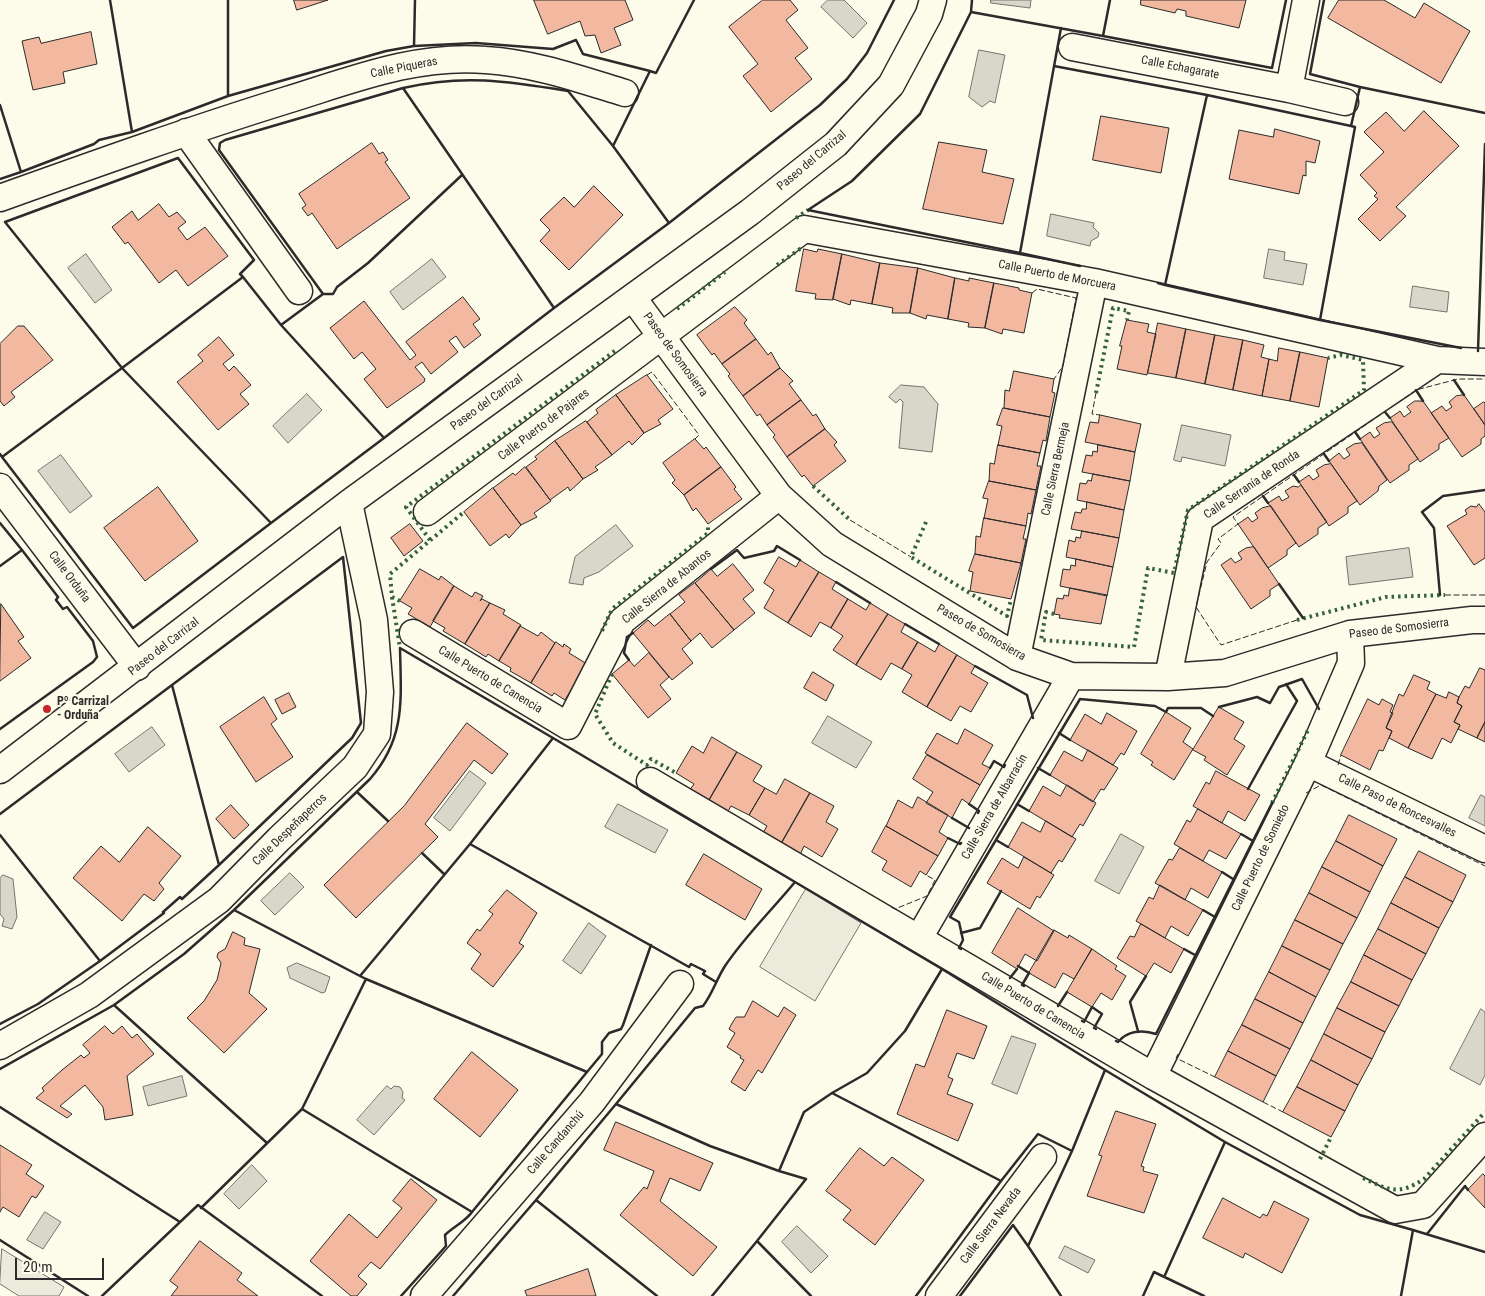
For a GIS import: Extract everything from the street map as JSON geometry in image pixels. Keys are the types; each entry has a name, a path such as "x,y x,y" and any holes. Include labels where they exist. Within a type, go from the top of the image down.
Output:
{"street":[{"name":"Paseo del Carrizal","path":"0,770 137,668 349,503 750,212 836,144 891,85 929,14 933,0"},
{"path":"1289,89 1306,0"},
{"name":"Calle Echagarate","path":"1072,47 1289,89 1345,102"},
{"name":"Calle Piqueras","path":"0,198 186,132 386,69 436,60 485,60 534,66 625,93"},
{"path":"186,132 300,290"},
{"name":"Calle Puerto de Morcuera","path":"661,337 804,229 1094,282 1437,360 1485,362"},
{"name":"Calle Sierra Bermeja","path":"1017,657 1094,282"},
{"name":"Paseo de Somosierra","path":"632,298 780,496 832,544 1017,657 1071,676 1168,677 1226,673 1350,634 1485,620"},
{"name":"Calle Puerto de Pajares","path":"427,512 661,337"},
{"name":"Calle Serranía de Ronda","path":"1168,677 1200,519 1437,360"},
{"name":"Calle Orduña","path":"0,487 137,668"},
{"name":"Calle Sierra de Abantos","path":"568,726 622,621 780,496"},
{"name":"Calle Despeñaperros","path":"0,1046 89,995 219,900 279,839 355,767 377,734 380,692 374,620 349,503"},
{"name":"Calle Puerto de Canencia","path":"413,633 568,726"},
{"name":"Calle Puerto de Somiedo","path":"1152,1076 1308,763 1351,663 1350,634"},
{"name":"Calle Sierra de Albarracín","path":"919,938 1071,676"},
{"name":"Calle Paso de Roncesvalles","path":"1308,763 1485,849"},
{"name":"Calle Puerto de Canencia","path":"650,781 1152,1076 1395,1210 1423,1205 1485,1136"},
{"name":"Calle Candanchú","path":"424,1296 592,1102 680,984"},
{"name":"Calle Sierra Nevada","path":"939,1296 1043,1157"}],"shaded area":[{"path":"828,0 844,0 867,23 853,38 821,7"},
{"path":"991,0 1031,0 1030,8 991,3"},
{"path":"979,50 1005,55 995,103 990,101 982,107 969,97"},
{"path":"1051,214 1094,223 1093,227 1099,233 1098,237 1091,241 1090,246 1047,236"},
{"path":"1269,249 1285,252 1284,260 1307,264 1303,285 1264,278"},
{"path":"86,254 112,290 95,303 68,268"},
{"path":"432,259 446,277 403,310 390,292"},
{"path":"1413,286 1449,292 1447,312 1410,307"},
{"path":"901,385 924,387 938,404 932,452 899,448 903,402 900,399 896,403 889,397"},
{"path":"307,394 322,410 288,443 273,426"},
{"path":"1182,425 1231,435 1225,466 1182,457 1181,462 1174,460"},
{"path":"61,455 92,496 70,513 38,471"},
{"path":"616,525 633,546 599,572 584,578 583,585 569,583 575,557"},
{"path":"1409,548 1413,577 1349,585 1346,557"},
{"path":"828,716 872,742 856,768 812,743"},
{"path":"152,727 165,745 129,772 115,754"},
{"path":"470,771 486,783 450,831 434,818"},
{"path":"1481,795 1485,797 1485,826 1469,818"},
{"path":"618,804 668,830 655,853 605,827"},
{"path":"1121,834 1144,847 1119,894 1095,881"},
{"path":"290,873 304,887 275,915 261,901"},
{"path":"3,875 13,879 17,917 12,929 2,926 4,919 0,914 0,879"},
{"path":"806,889 861,923 815,1001 760,967"},
{"path":"589,923 606,936 581,974 563,961"},
{"path":"297,963 330,977 325,992 322,993 290,978 287,968"},
{"path":"1481,1009 1485,1012 1485,1075 1480,1085 1450,1069"},
{"path":"1012,1036 1036,1044 1017,1094 992,1084"},
{"path":"182,1076 187,1096 148,1106 143,1087"},
{"path":"387,1086 391,1089 394,1086 400,1087 403,1092 402,1098 405,1100 374,1135 357,1120"},
{"path":"252,1165 267,1181 239,1209 224,1194"},
{"path":"45,1212 61,1222 43,1249 27,1240"},
{"path":"797,1226 828,1256 811,1273 782,1242"},
{"path":"1065,1246 1095,1260 1088,1273 1059,1258"},
{"path":"2,1249 64,1287 59,1296 19,1296 0,1284"}],"building":[{"path":"294,0 328,0 297,10"},
{"path":"534,0 625,0 633,20 614,28 621,45 601,53 595,35 585,36 580,21 548,34"},
{"path":"763,0 790,0 798,10 786,20 808,48 795,58 812,79 771,112 743,76 758,64 729,27"},
{"path":"1141,0 1246,0 1239,28 1186,16 1186,11 1177,9 1175,13 1141,5"},
{"path":"1339,0 1384,0 1415,18 1424,3 1470,31 1441,83 1328,18"},
{"path":"91,32 97,64 63,72 65,83 33,90 22,41 39,37 41,43"},
{"path":"1424,111 1459,146 1396,207 1406,216 1380,241 1358,219 1378,199 1374,196 1377,193 1360,175 1384,152 1364,132 1386,112 1404,131"},
{"path":"1101,116 1169,128 1161,173 1093,160"},
{"path":"1275,129 1320,141 1315,163 1306,161 1306,176 1303,175 1299,194 1229,179 1239,130 1273,137"},
{"path":"939,142 987,150 982,172 1014,179 1003,224 923,209"},
{"path":"372,143 379,154 383,152 388,160 385,162 410,198 337,249 312,213 308,216 302,208 306,205 299,194"},
{"path":"594,186 623,215 569,270 540,241 550,230 540,220 564,197 574,207"},
{"path":"159,204 169,217 177,212 186,222 178,228 187,240 205,227 228,256 188,286 176,270 159,283 128,242 125,244 112,227 132,211 138,220"},
{"path":"804,249 817,252 818,249 842,254 833,300 815,299 816,294 796,291"},
{"path":"842,254 880,263 872,304 851,300 850,305 833,299"},
{"path":"880,263 918,268 910,313 892,313 893,308 872,304"},
{"path":"918,268 955,278 948,319 927,315 926,319 910,313"},
{"path":"955,278 969,281 969,278 994,283 985,328 968,327 969,323 948,319"},
{"path":"994,283 1019,288 1019,290 1032,293 1024,333 1003,329 1002,334 985,328"},
{"path":"463,297 480,319 473,324 481,335 464,348 456,336 449,341 458,352 431,374 422,362 415,367 425,379 424,382 387,408 364,379 376,369 362,352 354,359 330,328 364,301 410,360 416,355 406,342"},
{"path":"735,307 747,320 744,323 756,339 722,364 714,353 712,355 697,335"},
{"path":"1127,320 1149,324 1147,332 1156,334 1147,375 1117,369 1122,346 1120,346"},
{"path":"1158,323 1186,329 1176,378 1148,373"},
{"path":"18,326 24,326 53,360 11,392 15,397 4,406 0,401 0,344"},
{"path":"1186,329 1215,335 1205,384 1176,378"},
{"path":"1215,335 1243,340 1233,390 1205,384"},
{"path":"219,337 234,355 223,364 229,371 234,366 251,385 240,394 249,404 218,430 177,382 203,361 198,355"},
{"path":"756,339 768,355 771,352 780,368 743,396 728,376 730,374 722,364"},
{"path":"1243,340 1264,345 1261,357 1269,359 1262,396 1233,390"},
{"path":"1279,348 1300,352 1290,401 1262,396 1269,359 1277,361"},
{"path":"1300,352 1328,358 1319,407 1290,401"},
{"path":"780,368 793,381 789,384 801,400 767,425 760,414 757,416 743,396"},
{"path":"1014,371 1054,379 1052,392 1055,393 1050,417 1004,408 1005,390 1009,391"},
{"path":"647,375 673,409 658,420 661,424 644,433 616,395"},
{"path":"616,395 644,433 632,445 629,441 612,455 587,422 598,413 596,410"},
{"path":"1464,395 1485,425 1485,436 1481,439 1481,444 1462,457 1431,413 1442,406 1446,411 1452,407 1449,402 1456,396"},
{"path":"801,400 813,416 816,414 825,429 787,457 767,425"},
{"path":"1415,401 1423,401 1449,438 1439,444 1439,449 1420,462 1390,418 1400,411 1404,417 1411,412 1407,407"},
{"path":"1485,403 1485,425 1474,409"},
{"path":"1003,408 1050,417 1046,441 1043,440 1040,453 998,445 1002,426 997,425"},
{"path":"1100,415 1141,424 1135,452 1085,442 1090,422 1098,423"},
{"path":"586,421 612,455 595,467 598,470 583,479 555,441"},
{"path":"1392,422 1418,459 1409,465 1409,470 1390,483 1360,439 1370,432 1374,438 1380,434 1376,428 1384,423"},
{"path":"825,429 837,442 834,445 846,461 813,486 804,475 802,477 787,457"},
{"path":"695,439 704,449 706,447 721,467 684,495 672,483 675,480 663,463"},
{"path":"555,441 583,479 570,491 568,487 550,500 526,467"},
{"path":"1362,443 1387,480 1379,486 1378,491 1360,505 1329,461 1339,453 1344,459 1350,455 1346,449 1354,444"},
{"path":"998,445 1040,453 1037,466 1041,466 1036,490 989,481 990,463 994,464"},
{"path":"1098,445 1135,452 1130,481 1082,472 1086,455 1092,456 1093,451 1097,452"},
{"path":"1331,464 1357,501 1348,507 1348,513 1329,526 1299,482 1309,475 1313,480 1319,476 1316,470 1324,465"},
{"path":"525,467 551,501 534,513 537,517 521,525 493,488 513,473 515,475"},
{"path":"721,467 736,487 734,489 742,499 708,524 696,508 693,511 684,495"},
{"path":"1093,474 1130,481 1124,510 1077,500 1080,483 1086,484 1088,480 1091,481"},
{"path":"989,481 1036,490 1031,514 1028,513 1026,526 984,518 988,499 983,498"},
{"path":"1301,485 1327,522 1318,528 1318,534 1299,547 1268,503 1279,496 1282,501 1289,497 1285,491 1293,486 1298,487"},
{"path":"158,487 198,541 145,581 104,528"},
{"path":"493,488 521,525 509,538 506,534 490,546 464,512"},
{"path":"1087,502 1124,510 1119,538 1071,529 1075,512 1081,513 1082,509 1086,509"},
{"path":"1479,504 1485,512 1485,558 1474,565 1447,526 1467,514 1465,510 1471,506 1476,507"},
{"path":"1271,506 1296,543 1287,550 1287,555 1268,568 1238,524 1248,517 1252,522 1258,518 1255,513 1262,508"},
{"path":"984,518 1026,526 1023,539 1026,539 1021,563 975,554 976,536 980,537"},
{"path":"410,524 423,541 404,556 391,538"},
{"path":"1082,531 1119,538 1113,567 1066,557 1069,540 1075,542 1076,537 1080,538"},
{"path":"1254,547 1279,584 1270,590 1270,596 1251,609 1221,565 1231,558 1235,563 1242,559 1238,553 1246,548"},
{"path":"975,554 1021,563 1011,599 970,591 973,572 969,571"},
{"path":"779,557 796,567 800,560 819,572 788,623 764,608 774,590 764,583"},
{"path":"1076,559 1113,567 1107,596 1060,586 1063,569 1070,570 1071,565 1075,566"},
{"path":"733,564 754,590 743,599 755,613 734,630 695,583 711,569 717,576"},
{"path":"420,569 439,580 441,576 454,586 430,627 408,614 412,608 400,601"},
{"path":"819,572 836,582 832,589 848,599 831,628 820,622 811,637 788,623"},
{"path":"695,583 734,630 712,648 700,633 691,641 670,614 685,602 679,595"},
{"path":"454,586 472,597 475,592 483,596 480,601 482,599 490,603 465,644 443,631 445,628 433,621"},
{"path":"1070,588 1107,595 1101,624 1059,618 1060,615 1054,614 1057,598 1063,599 1064,595 1068,596"},
{"path":"848,599 866,610 870,603 888,614 856,665 833,650 843,636 831,628"},
{"path":"490,603 505,610 503,614 521,625 499,661 488,654 486,657 465,644"},
{"path":"1,604 24,637 18,641 31,658 0,681"},
{"path":"670,614 691,641 682,649 693,663 672,680 633,633 648,620 654,626"},
{"path":"888,614 905,624 901,632 918,642 902,669 891,663 881,680 856,665"},
{"path":"520,626 538,636 541,632 555,643 531,683 510,671 511,668 499,661"},
{"path":"556,642 563,647 564,644 571,649 569,653 587,664 565,700 554,693 552,696 531,683"},
{"path":"918,642 935,652 939,644 957,655 927,707 902,692 912,675 902,669"},
{"path":"649,653 669,677 660,685 671,699 648,718 612,674 629,660 634,666"},
{"path":"957,655 975,666 971,673 988,683 971,712 960,706 951,721 927,707"},
{"path":"1480,668 1485,670 1485,722 1477,738 1458,729 1460,725 1454,722 1462,706 1457,703 1459,697 1465,686 1469,688"},
{"path":"813,672 834,685 826,701 804,688"},
{"path":"1414,675 1430,682 1427,689 1436,694 1408,748 1389,738 1392,731 1386,728 1399,694 1403,696"},
{"path":"1449,692 1459,697 1457,703 1462,706 1454,722 1460,725 1451,743 1442,738 1432,759 1408,748 1436,694 1446,698"},
{"path":"289,693 296,707 282,714 275,700"},
{"path":"264,697 277,719 271,724 293,757 256,782 220,727"},
{"path":"1368,699 1379,705 1382,699 1393,705 1390,712 1393,713 1386,728 1392,731 1383,751 1379,750 1370,770 1341,755"},
{"path":"1219,707 1244,722 1234,739 1245,746 1227,775 1204,760 1206,757 1193,750"},
{"path":"1166,712 1191,728 1183,742 1193,749 1174,780 1151,765 1153,762 1141,754"},
{"path":"1107,713 1137,731 1124,755 1121,753 1113,765 1070,740 1085,714 1101,724"},
{"path":"1485,722 1485,742 1477,738"},
{"path":"467,723 508,754 492,774 474,760 425,824 438,837 356,918 324,885 404,806"},
{"path":"965,729 993,745 982,764 990,768 980,785 925,753 937,733 957,744"},
{"path":"712,737 737,752 708,802 689,791 694,784 676,773 692,746 703,753"},
{"path":"1088,750 1118,768 1104,790 1101,789 1093,802 1050,775 1064,751 1082,761"},
{"path":"737,752 762,766 753,781 765,788 749,815 731,806 727,813 708,802"},
{"path":"927,755 980,785 969,804 962,799 952,818 926,803 933,792 913,779"},
{"path":"1216,771 1260,795 1245,821 1228,811 1222,823 1193,806 1206,782 1209,784"},
{"path":"785,779 810,793 781,844 763,833 767,826 749,815 765,788 776,794"},
{"path":"1067,785 1096,803 1083,826 1080,824 1072,837 1029,811 1043,786 1060,796"},
{"path":"810,793 834,806 826,822 838,829 822,857 804,846 800,855 781,844"},
{"path":"918,797 948,815 939,832 948,838 938,856 886,826 898,800 912,808"},
{"path":"231,805 249,825 234,839 216,819"},
{"path":"1198,809 1241,834 1226,859 1209,850 1203,861 1174,844 1187,820 1190,822"},
{"path":"1349,815 1397,839 1383,866 1336,841"},
{"path":"1046,821 1076,839 1062,862 1059,860 1051,873 1008,847 1022,822 1040,832"},
{"path":"886,826 938,856 926,875 920,871 911,887 882,870 887,861 872,852"},
{"path":"148,827 181,856 159,883 164,889 154,901 144,894 122,921 73,878 101,846 119,862"},
{"path":"1336,841 1383,866 1370,892 1322,867"},
{"path":"1180,848 1222,872 1208,898 1191,888 1185,900 1155,883 1169,859 1172,860"},
{"path":"1419,851 1466,875 1453,902 1405,877"},
{"path":"704,854 762,889 745,920 686,885"},
{"path":"1024,857 1054,875 1040,898 1037,896 1030,909 987,883 1002,858 1018,868"},
{"path":"1322,867 1370,892 1357,918 1309,893"},
{"path":"1405,877 1453,902 1439,928 1391,903"},
{"path":"1160,885 1203,910 1188,936 1171,926 1165,938 1136,921 1149,897 1153,899"},
{"path":"507,890 537,913 519,943 524,946 493,987 471,969 481,954 467,943 477,929 480,931 493,914 489,911"},
{"path":"1309,893 1357,918 1343,944 1295,920"},
{"path":"1391,903 1439,928 1426,954 1378,929"},
{"path":"1018,908 1054,931 1037,961 1025,954 1017,969 992,953"},
{"path":"1295,920 1343,944 1330,970 1282,946"},
{"path":"1141,924 1184,949 1171,973 1154,963 1146,976 1117,958 1130,936 1134,937"},
{"path":"1378,929 1426,954 1412,980 1364,955"},
{"path":"1054,930 1068,938 1069,935 1092,949 1074,979 1063,973 1055,988 1029,973"},
{"path":"233,932 245,938 244,945 260,949 249,993 267,1009 224,1053 187,1018 204,1001 217,980 221,963 217,957 218,953 225,949"},
{"path":"1282,946 1330,970 1316,997 1269,972"},
{"path":"1092,949 1117,966 1115,969 1126,976 1112,1000 1101,993 1092,1007 1067,992"},
{"path":"1364,955 1412,980 1399,1006 1351,982"},
{"path":"1269,972 1316,997 1303,1023 1255,999"},
{"path":"1351,982 1399,1006 1385,1032 1337,1008"},
{"path":"1255,999 1303,1023 1290,1049 1242,1025"},
{"path":"753,1001 778,1017 784,1007 796,1015 762,1073 758,1070 745,1091 731,1082 744,1060 727,1047 735,1033 729,1029 731,1025 736,1017 744,1017"},
{"path":"1337,1008 1385,1032 1372,1059 1324,1034"},
{"path":"947,1010 987,1026 974,1059 957,1053 948,1077 953,1079 947,1094 973,1104 958,1141 897,1114 916,1064 924,1067"},
{"path":"1242,1025 1290,1049 1276,1076 1228,1051"},
{"path":"105,1026 113,1034 122,1026 132,1038 137,1034 154,1054 127,1076 133,1115 105,1120 103,1107 85,1085 60,1106 72,1114 67,1118 36,1098 44,1091 42,1088 62,1070 81,1055 84,1058 90,1053 83,1045"},
{"path":"1324,1034 1372,1059 1358,1085 1311,1060"},
{"path":"1228,1051 1276,1076 1263,1102 1215,1077"},
{"path":"472,1052 518,1090 480,1137 434,1099"},
{"path":"1311,1060 1358,1085 1345,1111 1297,1087"},
{"path":"1297,1087 1345,1111 1331,1137 1283,1112"},
{"path":"1116,1111 1156,1124 1141,1166 1144,1167 1143,1171 1158,1175 1144,1213 1087,1196 1102,1156 1099,1155"},
{"path":"616,1122 713,1163 700,1191 670,1178 660,1201 717,1247 693,1276 620,1215 644,1187 647,1189 654,1171 604,1150"},
{"path":"0,1145 32,1165 26,1174 44,1186 36,1198 32,1196 19,1217 3,1207 0,1212"},
{"path":"860,1148 884,1166 892,1157 924,1180 875,1245 843,1220 851,1210 826,1191"},
{"path":"1483,1174 1485,1176 1485,1208 1468,1190"},
{"path":"411,1179 437,1200 380,1269 371,1262 358,1276 367,1284 357,1296 351,1296 310,1261 349,1214 377,1238 402,1208 393,1201"},
{"path":"1223,1198 1260,1218 1263,1214 1267,1216 1274,1201 1309,1219 1282,1273 1245,1253 1243,1258 1203,1238"},
{"path":"200,1241 242,1273 237,1280 258,1296 171,1296 178,1287 170,1281"},
{"path":"588,1269 596,1296 527,1296 525,1291"}],"hedge":[{"path":"796,218 808,210"},
{"path":"777,265 800,249 804,249"},
{"path":"677,309 725,272"},
{"path":"1096,393 1113,308 1129,311 1127,320"},
{"path":"430,540 406,507 616,350"},
{"path":"1054,614 1046,612 1041,640 1134,647 1148,568 1174,573 1188,510 1364,390 1363,360 1341,355 1328,358"},
{"path":"813,486 850,520"},
{"path":"400,601 392,597 390,574 464,512"},
{"path":"926,522 911,557 1007,616 1011,599"},
{"path":"602,631 612,609 708,533 708,524"},
{"path":"1297,620 1386,597 1445,595"},
{"path":"392,597 400,648"},
{"path":"612,674 595,714 613,743 647,765 651,759 676,773"},
{"path":"1272,803 1309,728"},
{"path":"1363,1178 1380,1186 1394,1189 1407,1188 1415,1184 1424,1179 1485,1112"},
{"path":"1320,1159 1331,1137"}],"fence":[{"path":"1032,293 1037,289 1076,298 1063,366 1054,379"},
{"path":"647,375 652,372 699,435 695,439"},
{"path":"1297,620 1221,645 1196,607 1207,562 1221,543 1218,539 1238,524 1233,517 1416,390 1458,379 1485,379"},
{"path":"1096,393 1092,414 1100,415"},
{"path":"850,520 911,557"},
{"path":"1445,595 1485,595"},
{"path":"1338,765 1341,755"},
{"path":"1306,793 1321,785 1485,866"},
{"path":"891,907 895,909 927,896 935,880 926,875"},
{"path":"1178,1054 1176,1058 1215,1077"},
{"path":"1263,1102 1283,1112"}],"wall":[{"path":"110,0 132,132 228,96"},
{"path":"228,0 228,96 386,51 414,46"},
{"path":"415,0 414,46 476,43 553,49 576,40 583,54 650,71"},
{"path":"694,0 656,73 650,71 613,146 669,223 820,105 847,79 867,53 894,0"},
{"path":"972,0 971,12 1103,36"},
{"path":"1110,0 1103,36 1272,68 1286,0"},
{"path":"1324,0 1310,74 1360,87"},
{"path":"808,210 852,181 920,114 971,12"},
{"path":"1061,28 1020,253 1080,266"},
{"path":"1054,66 1207,95 1165,285 1158,283"},
{"path":"613,146 568,91 485,80 446,81 403,88 554,308 669,223"},
{"path":"1461,348 1320,320 1355,127 1351,126 1360,87 1485,113"},
{"path":"403,88 225,140 220,143 219,150 323,294 333,294 337,287 368,263 462,175"},
{"path":"1207,95 1351,126"},
{"path":"0,105 21,172 94,144 99,140 132,132"},
{"path":"1478,351 1485,144"},
{"path":"0,454 2,457 122,368 5,222 178,158 254,260 240,274 243,277"},
{"path":"0,179 21,172"},
{"path":"808,210 1020,253"},
{"path":"281,325 243,277 122,368 271,523 384,438"},
{"path":"1165,285 1320,320"},
{"path":"323,294 281,325 384,438 554,308"},
{"path":"1454,380 1464,395"},
{"path":"1416,390 1423,401"},
{"path":"1385,412 1390,418"},
{"path":"1355,432 1360,439"},
{"path":"1324,454 1329,461"},
{"path":"2,457 133,628 271,523"},
{"path":"1294,475 1299,482"},
{"path":"1440,595 1434,528 1422,512 1443,496 1485,490"},
{"path":"1263,496 1268,503"},
{"path":"0,523 22,550"},
{"path":"711,569 737,550 744,558 774,551 777,546 800,560"},
{"path":"0,566 22,550 58,597 56,600 63,609 67,607 93,641 97,657 93,662 0,729"},
{"path":"343,557 361,723 352,738 219,865 172,685 343,557"},
{"path":"836,582 870,603"},
{"path":"1279,584 1303,618"},
{"path":"905,624 939,644"},
{"path":"629,660 624,653 627,637 633,633"},
{"path":"360,976 234,910 370,779 382,764 396,733 399,717 401,684 400,648 553,738"},
{"path":"975,666 1027,695 1033,718"},
{"path":"1219,707 1257,697 1270,703 1279,687 1302,679 1319,709"},
{"path":"1248,789 1297,701 1286,684"},
{"path":"0,814 172,685"},
{"path":"961,949 959,948 963,940 959,922 950,917 1080,699 1155,706 1166,712 1168,708 1201,708 1213,716"},
{"path":"1059,733 1070,740"},
{"path":"716,982 703,974 705,971 691,964 689,967 470,844 553,738 795,882"},
{"path":"990,768 994,761 1004,767 1005,765"},
{"path":"1038,768 1050,775"},
{"path":"357,792 388,821"},
{"path":"1116,1041 1118,1042 1126,1035 1135,1032 1156,1034 1272,803"},
{"path":"969,804 979,811 978,813"},
{"path":"1017,804 1029,811"},
{"path":"952,818 969,828"},
{"path":"1241,834 1253,841"},
{"path":"0,835 100,961 164,913 180,897 182,899 219,865"},
{"path":"948,838 961,843"},
{"path":"996,840 1008,847"},
{"path":"366,979 360,976 470,844"},
{"path":"422,853 444,874"},
{"path":"1222,872 1233,879"},
{"path":"779,1171 710,1146 616,1104 695,1008 703,1006 733,955 795,882 942,969"},
{"path":"961,933 980,928 1001,891"},
{"path":"234,910 184,954 114,1005 267,1143"},
{"path":"1203,910 1215,917"},
{"path":"587,1072 602,1054 602,1042 609,1033 621,1029 651,945"},
{"path":"1184,949 1195,955"},
{"path":"0,1024 38,1004 100,961"},
{"path":"1018,966 1029,973 1022,985 1024,986"},
{"path":"1072,1151 1038,1134 1001,1181 832,1093 867,1073 905,1031 942,969 1105,1070"},
{"path":"1010,978 1017,969"},
{"path":"1138,1031 1130,1002 1146,976"},
{"path":"302,1109 366,979 587,1072 472,1212"},
{"path":"1058,1006 1067,992"},
{"path":"0,1069 114,1005"},
{"path":"1082,1021 1084,1022 1092,1007 1102,1014 1094,1028 1096,1029"},
{"path":"1061,1296 1028,1246 1072,1151 1105,1070 1225,1142"},
{"path":"811,1296 757,1241 806,1179 779,1171 804,1112 832,1093"},
{"path":"616,1104 536,1200 657,1296"},
{"path":"0,1107 180,1222"},
{"path":"201,1208 302,1109 472,1212 445,1235 446,1246 401,1296"},
{"path":"1165,1275 1225,1142 1360,1215 1413,1230 1401,1296"},
{"path":"916,1296 1001,1181"},
{"path":"1427,1234 1465,1186 1468,1190"},
{"path":"453,1296 536,1200"},
{"path":"102,1296 198,1205 322,1296"},
{"path":"960,1296 1013,1225 1028,1246"},
{"path":"1413,1230 1485,1252"},
{"path":"0,1240 88,1296"},
{"path":"712,1296 757,1241"},
{"path":"1143,1296 1154,1272 1204,1296"}],"place":[{"name":"Pº Carrizal - Orduña","path":"47,709"}]}
